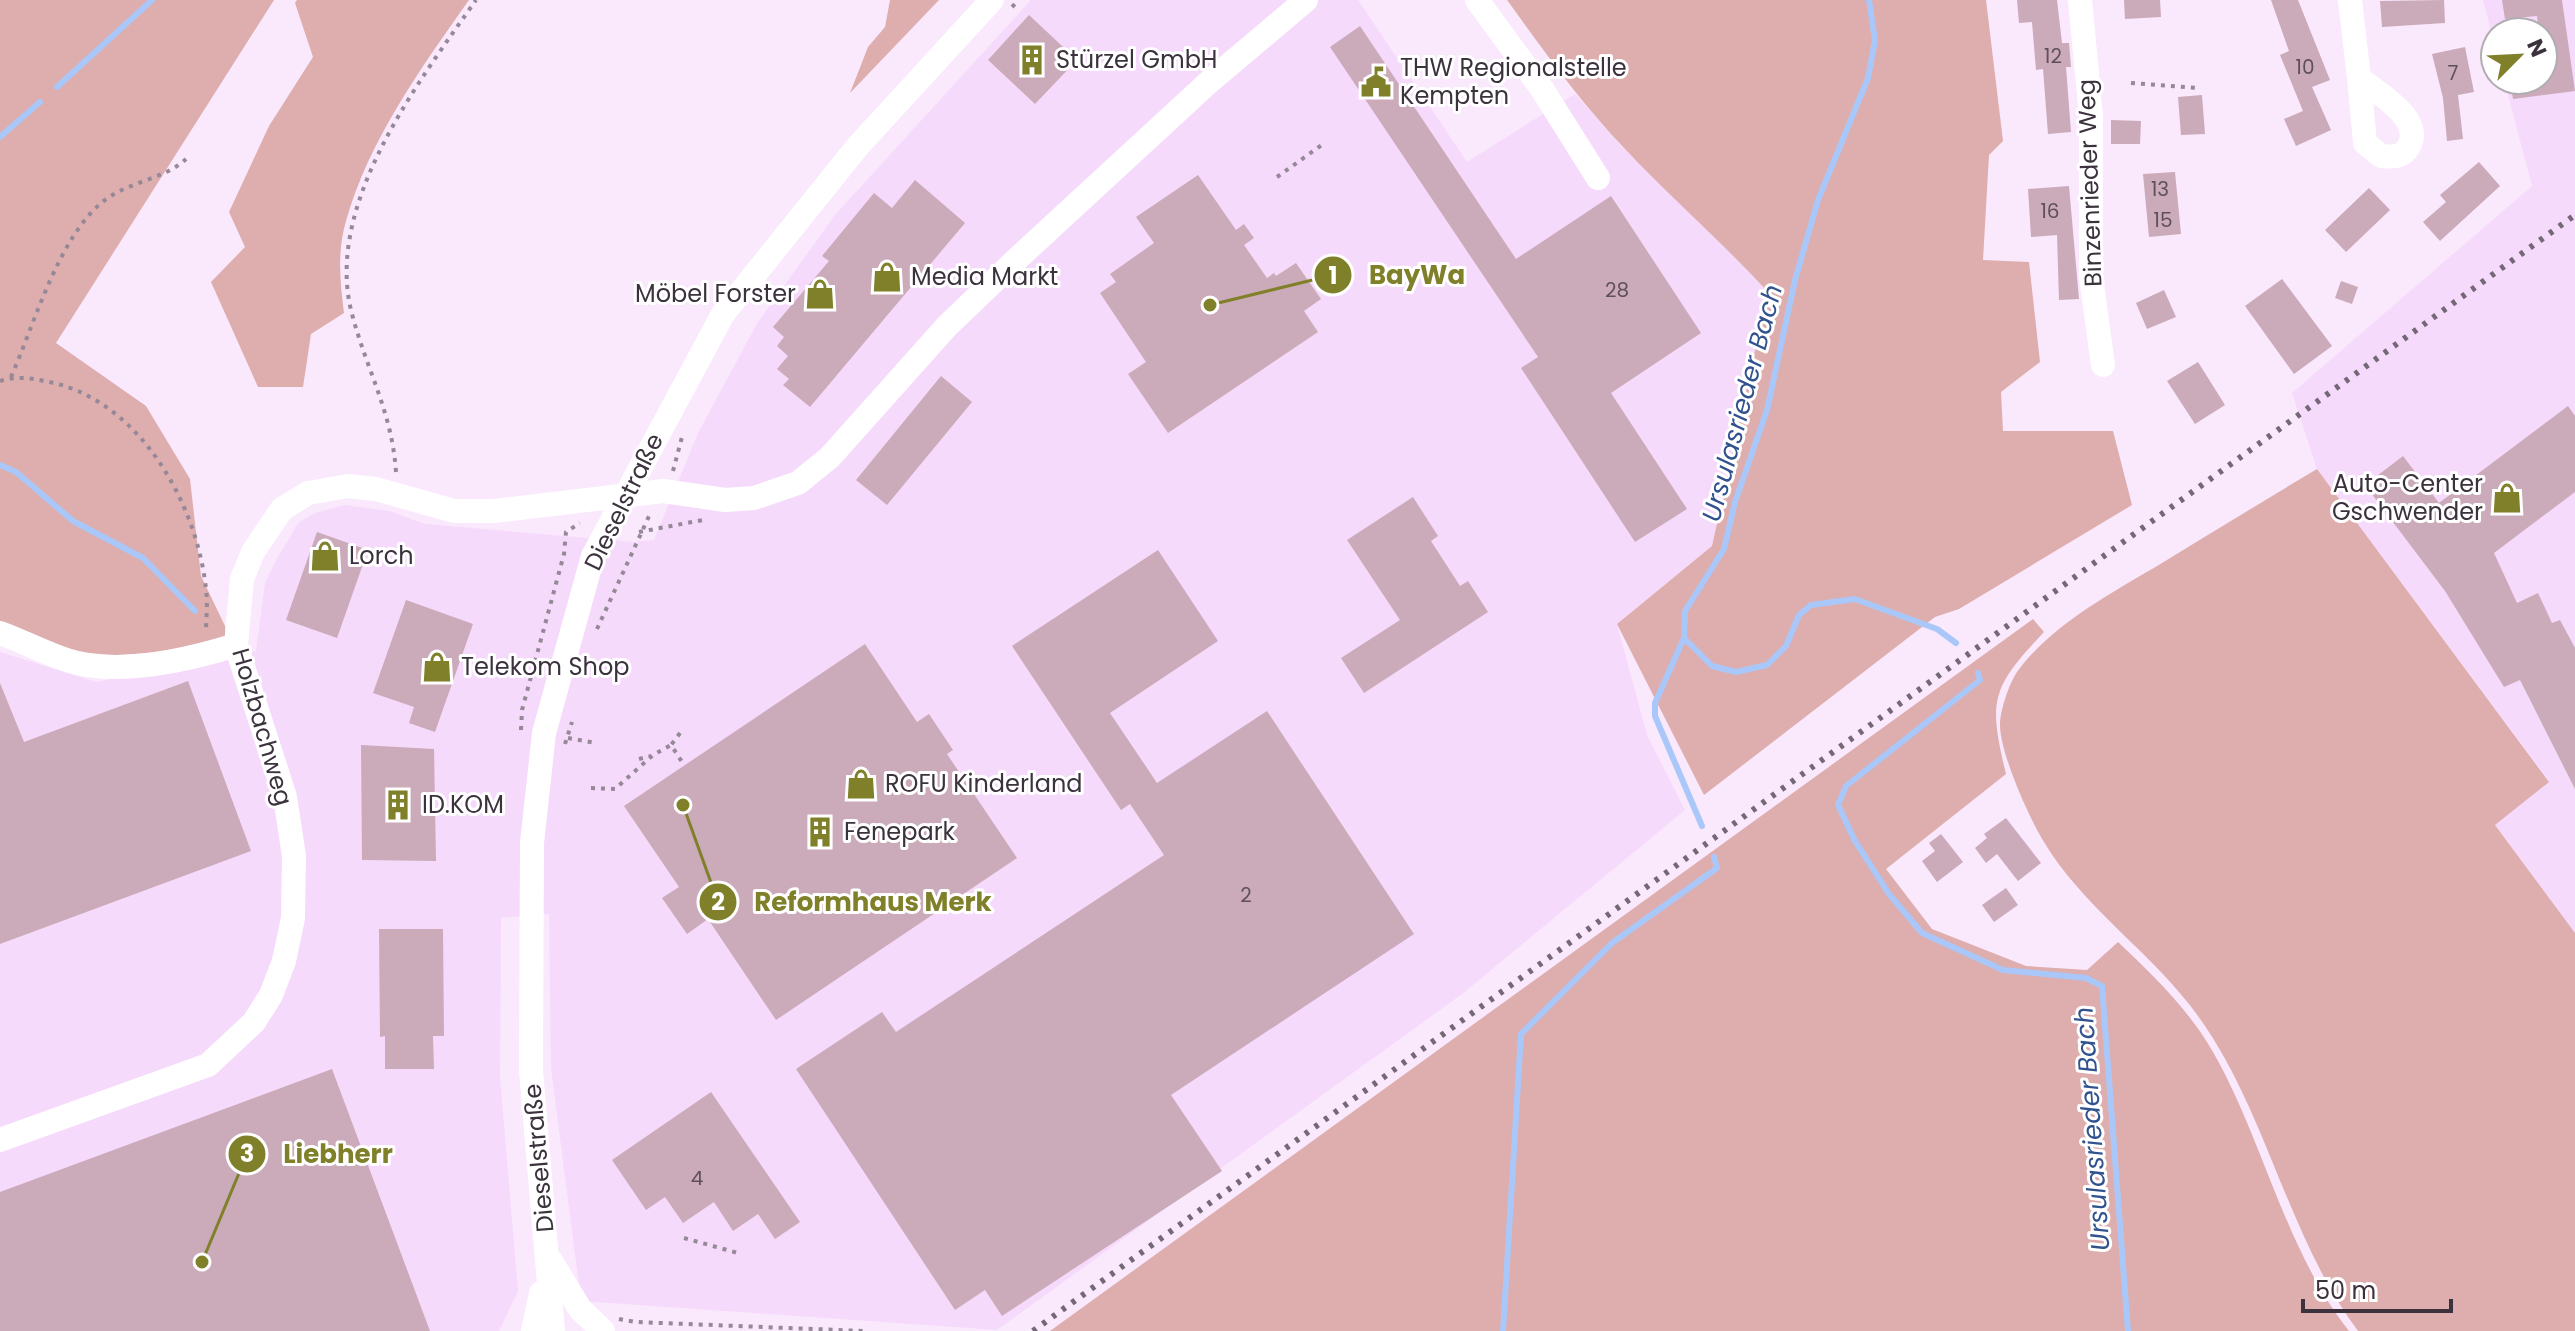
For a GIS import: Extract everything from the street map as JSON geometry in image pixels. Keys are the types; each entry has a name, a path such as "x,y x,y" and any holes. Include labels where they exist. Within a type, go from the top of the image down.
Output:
{"street":[{"name":"Holzbachweg","path":"0,1140 208,1065 254,1022 271,995 284,961 293,918 294,856 285,797 236,645 242,579 253,552 282,509 308,493 348,486 397,495 454,511 494,511 532,504 663,491 725,500 754,498 798,483 830,457 947,326 1017,259 1209,82 1306,0"},
{"path":"1477,0 1542,89 1598,178"},
{"name":"Binzenrieder Weg","path":"2080,0 2091,116 2091,277 2103,365"},
{"path":"2350,0 2359,78"},
{"name":"Dieselstraße","path":"553,1331 531,1071 536,788 544,733 593,556 723,314 858,146 1001,5"},
{"path":"0,633 87,665 126,666 206,654 236,645"},
{"name":"Dieselstraße","path":"547,1256 580,1309 608,1324"},
{"name":"Dieselstraße","path":"533,1331 547,1256"}],"path":[{"path":"397,495 393,435 352,313 347,256 377,155 425,73 476,0"},
{"path":"1001,5 1019,0"},
{"path":"2131,83 2199,88"},
{"path":"1277,177 1323,144"},
{"path":"11,377 71,239 101,203 159,172 175,169 186,159"},
{"path":"0,381 11,377 80,389 107,405 131,428 171,480 195,538 207,589 206,654"},
{"path":"663,491 678,460 685,426"},
{"path":"592,639 639,532"},
{"path":"562,752 574,710"},
{"path":"591,788 615,789 653,755 671,745 680,733"},
{"path":"568,738 596,743"},
{"path":"671,745 684,765"},
{"path":"639,759 653,755"},
{"path":"684,1238 738,1253"},
{"path":"608,1324 636,1322 864,1331"}],"shaded area":[{"path":"0,0 274,0 56,343 146,406 190,479 201,576 225,626 227,640 197,650 87,657 0,625"},
{"path":"297,0 469,0 382,133 356,191 341,244 344,313 311,334 303,387 258,387 211,282 245,247 229,212 269,126 313,57 295,3"},
{"path":"890,0 939,0 850,93 868,47 885,27"},
{"path":"1031,0 1358,0 1467,162 1575,94 1626,151 1702,223 1768,292 1712,546 1617,624 1647,735 1685,810 1462,994 997,1330 581,1301 551,1068 549,914 501,918 500,1077 518,1291 499,1331 0,1331 0,652 96,682 256,651 265,583 299,522 315,513 345,505 389,511 425,524 633,542 654,540 699,431 758,322 835,215"},
{"path":"1507,0 1986,0 2003,141 1989,155 1983,260 2029,262 2040,362 2001,392 2003,431 2113,431 2132,505 1959,609 1935,617 1704,795 1617,624 1712,546 1768,292 1609,131 1563,76"},
{"path":"2483,0 2575,0 2575,933 2495,825 2549,781 2317,469 2292,393 2532,186 2508,96 2559,96 2559,16 2487,16"},
{"path":"2317,469 2549,782 2495,825 2575,933 2575,1331 2358,1331 2311,1252 2257,1124 2215,1042 2172,984 2076,886 2059,864 2031,817 2004,750 2000,723 2008,689 2017,672 2047,639 2103,598"},
{"path":"2033,619 2044,632 2013,667 1998,696 1997,728 2006,774 1886,869 1932,929 2026,966 2087,970 2118,942 2144,967 2182,1007 2213,1052 2247,1122 2308,1266 2349,1331 1050,1331"}],"building":[{"path":"2017,0 2057,0 2062,43 2069,43 2071,67 2066,67 2071,132 2048,134 2043,69 2036,70 2032,22 2019,23"},
{"path":"2124,0 2160,0 2161,17 2125,19"},
{"path":"2271,0 2298,0 2330,80 2312,87 2331,130 2296,146 2284,119 2303,111 2280,55 2289,51"},
{"path":"2444,0 2445,23 2382,27 2380,1"},
{"path":"2502,0 2562,0 2575,91 2559,93 2559,16 2505,16"},
{"name":"Stürzel GmbH","path":"1029,15 1077,60 1035,104 988,60"},
{"path":"1360,26 1516,259 1611,196 1701,333 1611,393 1687,509 1635,542 1521,368 1538,357 1330,47"},
{"path":"2465,47 2474,92 2458,95 2463,139 2447,141 2443,98 2432,54"},
{"path":"2202,95 2205,134 2181,135 2178,97"},
{"path":"2111,120 2141,121 2140,144 2111,144"},
{"path":"2479,162 2500,186 2440,241 2423,222 2446,202 2440,195"},
{"path":"2175,172 2181,234 2149,237 2143,174"},
{"path":"1198,175 1236,230 1244,224 1254,238 1244,245 1267,278 1296,263 1321,299 1304,311 1318,332 1168,433 1128,374 1146,362 1100,293 1116,282 1110,274 1154,243 1136,217"},
{"name":"Media Markt","path":"915,180 965,223 810,407 783,385 789,379 777,369 788,356 777,346 784,337 773,327 829,261 822,256 874,193 892,208"},
{"path":"2069,186 2079,299 2059,300 2057,235 2031,237 2028,189"},
{"path":"2369,188 2390,210 2346,252 2325,230"},
{"path":"2282,279 2332,346 2294,374 2245,306"},
{"path":"2341,281 2358,287 2352,304 2335,298"},
{"path":"2164,290 2176,317 2147,329 2136,303"},
{"path":"2198,362 2225,405 2195,424 2167,381"},
{"path":"941,376 972,402 887,505 856,480"},
{"path":"2568,406 2575,416 2575,492 2494,553 2517,603 2538,593 2552,623 2560,620 2575,648 2575,789 2520,680 2504,687 2445,591 2365,485 2403,456 2439,503"},
{"path":"1413,497 1438,536 1431,541 1460,586 1468,581 1488,612 1364,693 1341,658 1400,620 1347,540"},
{"path":"317,532 368,550 337,638 286,620"},
{"path":"1158,550 1218,641 1110,713 1157,783 1267,711 1414,934 1171,1095 1222,1171 1002,1316 985,1290 955,1310 796,1069 882,1012 896,1032 1164,855 1130,804 1121,810 1012,646"},
{"path":"406,600 473,624 435,732 409,723 414,707 373,693"},
{"name":"Fenepark","path":"865,644 917,722 929,714 953,750 947,754 1017,858 776,1020 708,919 687,934 662,898 679,887 624,806"},
{"path":"188,681 251,851 0,944 0,683 24,742"},
{"name":"ID.KOM","path":"361,745 434,749 436,861 362,860"},
{"path":"2006,818 2041,863 2018,881 1997,854 1986,863 1975,848 1987,838 1984,834"},
{"path":"1941,834 1963,862 1937,882 1922,861 1935,851 1929,843"},
{"path":"2006,888 2018,905 1994,922 1982,905"},
{"path":"379,929 443,929 444,1036 433,1036 434,1069 385,1069 385,1036 380,1037"},
{"path":"332,1069 430,1331 0,1331 0,1192"},
{"path":"711,1092 800,1222 775,1239 758,1214 733,1231 714,1202 683,1223 665,1197 646,1210 612,1160"}],"waterway":[{"path":"57,87 152,0"},
{"name":"Ursulasrieder Bach","path":"1869,0 1875,40 1868,78 1818,200 1795,280 1767,410 1735,502 1724,549 1685,611 1684,638 1712,666 1736,672 1767,665 1786,646 1799,615 1811,605 1855,599 1937,629 1956,643"},
{"path":"0,137 40,102"},
{"path":"0,465 16,472 73,521 143,558 195,611"},
{"path":"1684,638 1655,703 1655,716 1702,826"},
{"name":"Ursulasrieder Bach","path":"1978,673 1980,680 1846,786 1838,805 1855,841 1889,894 1922,933 2003,970 2086,978 2102,986 2128,1331"},
{"path":"1503,1331 1521,1034 1612,943 1717,868 1714,857"}],"railway":[{"path":"1033,1331 2575,215"}],"place":[{"name":"Stürzel GmbH","path":"1032,60"},
{"name":"THW Regionalstelle Kempten","path":"1376,82"},
{"name":"Media Markt","path":"887,277"},
{"name":"Möbel Forster","path":"820,294"},
{"name":"BayWa","path":"1210,305"},
{"name":"Auto-Center Gschwender","path":"2507,498"},
{"name":"Lorch","path":"325,556"},
{"name":"Telekom Shop","path":"437,667"},
{"name":"ROFU Kinderland","path":"861,784"},
{"name":"ID.KOM","path":"398,805"},
{"name":"Reformhaus Merk","path":"683,805"},
{"name":"Fenepark","path":"820,832"},
{"name":"Liebherr","path":"202,1262"}]}
